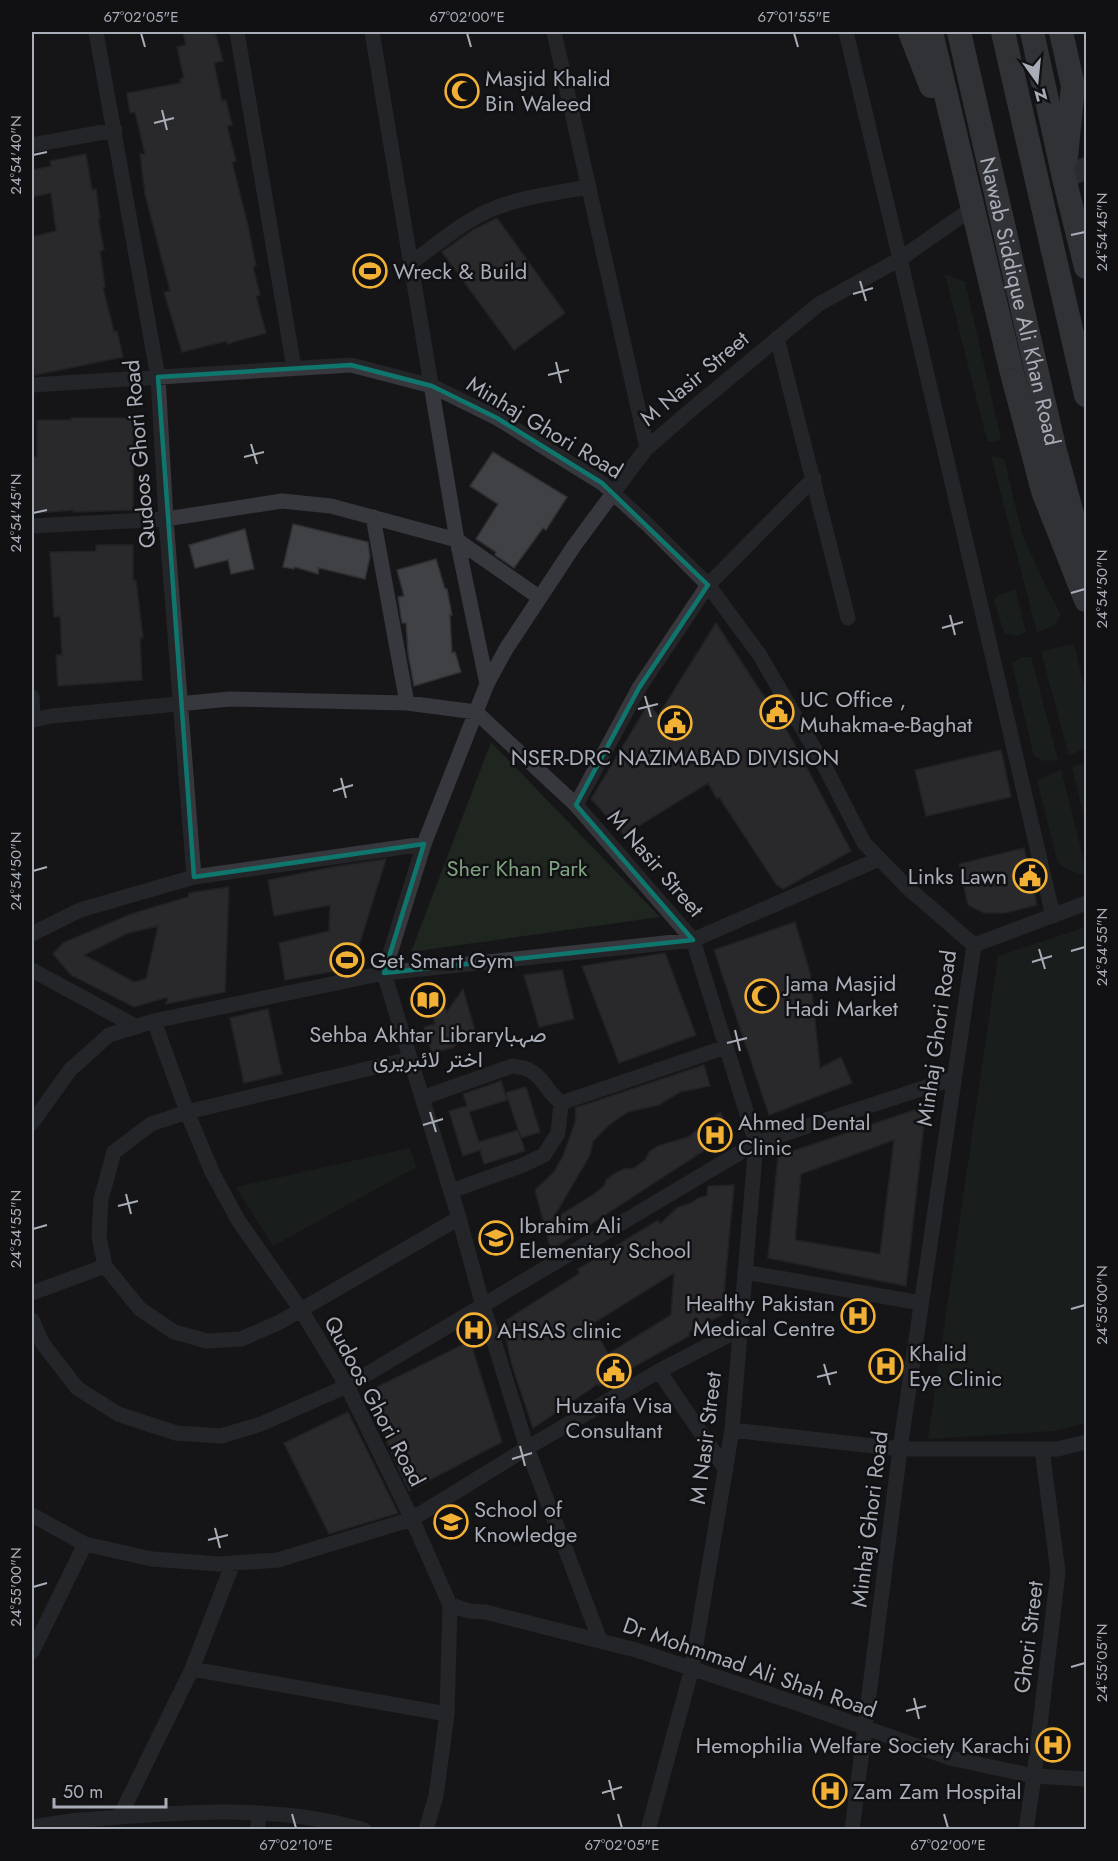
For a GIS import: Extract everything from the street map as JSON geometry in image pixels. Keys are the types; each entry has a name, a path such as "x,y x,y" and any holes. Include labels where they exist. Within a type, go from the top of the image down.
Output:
{"main road":[{"path":"910,32 964,169"},
{"path":"931,32 1011,369 1044,491 1086,600"},
{"name":"Nawab Siddique Ali Khan Road","path":"959,32 1054,447 1086,569"},
{"name":"Nawab Siddique Ali Khan Road","path":"1004,32 1086,395"},
{"path":"1032,32 1086,267"},
{"path":"1061,32 1073,86 1064,178"}],"street":[{"name":"Qudoos Ghori Road","path":"96,32 158,377 166,519 194,877"},
{"path":"237,32 294,368"},
{"path":"372,32 456,540 487,684"},
{"path":"554,32 647,448"},
{"path":"846,32 1053,915"},
{"path":"32,145 115,130"},
{"path":"1064,178 1086,168"},
{"path":"411,263 463,225 489,210 519,201 589,187"},
{"name":"M Nasir Street","path":"648,1830 692,1668 726,1470 732,1430 756,1143 693,940 576,805 476,712 487,684 506,649 574,546 647,448 819,304 900,259 973,208"},
{"path":"777,338 848,618"},
{"name":"Minhaj Ghori Road","path":"32,385 351,365 432,386 497,418 602,483 708,585 759,654 825,769 864,843 908,888 974,945 900,1449 852,1830"},
{"path":"576,805 639,688 708,585 814,478"},
{"path":"32,526 166,519 282,501 331,506 456,540 540,598"},
{"path":"373,517 407,703"},
{"path":"32,697 32,720 52,716 230,699 407,703 476,712 424,844 384,973 527,1448 600,1640"},
{"path":"32,934 80,910 194,877 424,844"},
{"path":"32,1123 70,1070 109,1035 154,1021 384,973 693,940 879,859"},
{"path":"974,945 1086,903"},
{"path":"32,970 136,1027"},
{"name":"Qudoos Ghori Road","path":"154,1021 187,1113 212,1172 238,1220 301,1310 346,1386 412,1519 450,1605 447,1714 436,1796 426,1830"},
{"path":"561,1103 726,1047"},
{"path":"409,1059 187,1113 151,1124 114,1152 100,1199 99,1237 105,1266 141,1309 174,1332 207,1341 241,1339 280,1322 459,1218"},
{"path":"422,1098 512,1066 525,1067 537,1074 552,1096 561,1103"},
{"path":"32,1320 43,1344 77,1388 117,1414 176,1433 221,1436 261,1424 346,1386 756,1143 954,1078"},
{"path":"451,1191 524,1165 544,1155 558,1133 561,1103"},
{"path":"32,1293 105,1266"},
{"path":"745,1272 921,1303"},
{"path":"32,1515 85,1544 152,1559 219,1564 278,1560 412,1519 659,1371 740,1329"},
{"path":"659,1371 726,1470"},
{"path":"732,1430 900,1449 1058,1449 1086,1442"},
{"name":"Ghori Street","path":"1026,1830 1058,1572 1042,1449"},
{"path":"32,1653 85,1544"},
{"path":"120,1816 192,1669 233,1563"},
{"name":"Dr Mohmmad Ali Shah Road","path":"450,1605 636,1650 950,1758 1034,1776 1086,1779"},
{"path":"192,1669 447,1714"},
{"path":"32,1827 71,1826 120,1816 175,1813 260,1814 336,1821 364,1830"},
{"path":"257,1830 260,1814"}],"highlighted area":[{"path":"351,365 432,386 497,418 602,483 708,585 639,688 576,805 693,940 384,973 424,844 194,877 158,377"}],"green space":[{"path":"945,274 965,282 1001,439 995,442 988,441 985,432"},
{"path":"991,456 1004,459 1022,533 1061,615 1053,626 1037,632"},
{"path":"1015,589 1026,632 1015,636 1004,633 994,600 999,595"},
{"path":"1074,644 1086,694 1086,747 1069,756 1041,651"},
{"path":"1021,657 1031,657 1058,760 1044,761 1034,756 1012,664"},
{"name":"Sher Khan Park","path":"491,742 660,917 411,952"},
{"path":"1086,762 1086,825 1072,767"},
{"path":"1061,770 1086,875 1070,870 1057,860 1037,780"},
{"path":"1086,927 1086,1423 1054,1431 928,1439 998,956"},
{"path":"410,1148 416,1167 273,1246 236,1187"}],"building":[{"path":"183,32 215,32 223,61 214,63 222,101 226,100 232,125 227,126 236,161 232,162 256,266 253,267 260,295 256,296 266,333 227,344 227,341 182,352 164,292 170,291 145,194 140,154 145,154 135,112 130,113 127,93 181,83 180,79 184,78 177,47 186,45"},
{"path":"86,154 92,190 96,189 100,219 98,219 104,250 100,251 105,287 103,288 123,357 35,375 32,359 32,237 56,231 51,193 32,197 32,170 51,166 50,161"},
{"path":"497,218 565,313 514,350 442,252 473,230"},
{"path":"71,418 133,418 133,510 73,512 73,510 39,513 39,510 32,511 32,457 37,457 37,420 71,420"},
{"path":"493,452 567,497 546,530 543,528 514,568 476,539 498,504 470,486"},
{"path":"293,524 368,542 370,557 365,579 319,568 318,574 295,567 294,569 283,567"},
{"path":"245,529 254,569 231,574 228,560 195,568 189,545"},
{"path":"96,545 133,545 133,580 136,580 143,638 140,638 142,680 58,686 56,655 62,655 60,616 54,617 50,552 96,551"},
{"path":"436,559 445,589 447,589 452,615 450,615 452,653 455,652 461,672 414,686 406,623 402,623 398,597 404,596 397,570"},
{"path":"716,623 790,736 851,851 783,889 776,884 708,783 624,835 591,799 649,703 658,716"},
{"path":"1001,750 1011,797 926,816 915,770"},
{"path":"1024,848 1037,905 1005,913 984,913 968,905 959,864"},
{"path":"386,859 352,968 285,980 279,943 329,931 330,905 274,916 268,880"},
{"path":"229,887 225,992 166,1004 168,997 134,1007 71,975 53,954 63,943 131,914 188,897 189,893","holes":["158,926 146,979 134,982 84,955 128,933"]},
{"path":"795,922 810,973 820,1068 841,1057 852,1083 769,1115 714,950"},
{"path":"665,953 696,1035 619,1063 582,966"},
{"path":"562,970 574,1019 539,1027 524,975"},
{"path":"463,989 477,1038 432,1053 424,1027 435,1024 430,1006 440,994 447,1012"},
{"path":"268,1009 282,1074 244,1083 230,1018"},
{"path":"704,1065 710,1086 680,1092 659,1105 628,1112 609,1125 593,1141 590,1155 552,1220 593,1195 614,1174 624,1169 634,1168 658,1146 688,1137 720,1112 731,1133 551,1250 535,1190 554,1172 563,1156 576,1120 575,1108"},
{"path":"501,1081 507,1100 469,1112 479,1142 518,1130 525,1151 484,1164 480,1150 463,1156 449,1111 467,1106 463,1094"},
{"path":"526,1087 540,1132 521,1138 506,1093"},
{"path":"926,1106 906,1286 768,1258 778,1156","holes":["894,1140 880,1254 795,1240 801,1174"]},
{"path":"734,1185 722,1315 689,1332 689,1336 623,1373 623,1371 599,1386 598,1384 533,1428 511,1362 503,1322 574,1277 579,1273 578,1269 658,1220 660,1224 677,1208 707,1196 708,1186","holes":["674,1273 671,1315 608,1354 592,1324"]},
{"path":"470,1341 502,1442 409,1491 367,1392"},
{"path":"348,1412 398,1513 329,1534 284,1443"}],"place":[{"name":"Masjid Khalid Bin Waleed","path":"462,91"},
{"name":"Wreck & Build","path":"370,271"},
{"name":"UC Office , Muhakma-e-Baghat","path":"777,712"},
{"name":"NSER-DRC NAZIMABAD DIVISION","path":"675,723"},
{"name":"Links Lawn","path":"1030,876"},
{"name":"Get Smart Gym","path":"347,960"},
{"name":"Jama Masjid Hadi Market","path":"762,996"},
{"name":"Sehba Akhtar Libraryصہبا اختر لائبریری","path":"428,1000"},
{"name":"Ahmed Dental Clinic","path":"715,1135"},
{"name":"Ibrahim Ali Elementary School","path":"496,1238"},
{"name":"Healthy Pakistan Medical Centre","path":"858,1316"},
{"name":"AHSAS clinic","path":"474,1330"},
{"name":"Khalid Eye Clinic","path":"886,1366"},
{"name":"Huzaifa Visa Consultant","path":"614,1371"},
{"name":"School of Knowledge","path":"451,1522"},
{"name":"Hemophilia Welfare Society Karachi","path":"1053,1745"},
{"name":"Zam Zam Hospital","path":"830,1791"}]}
